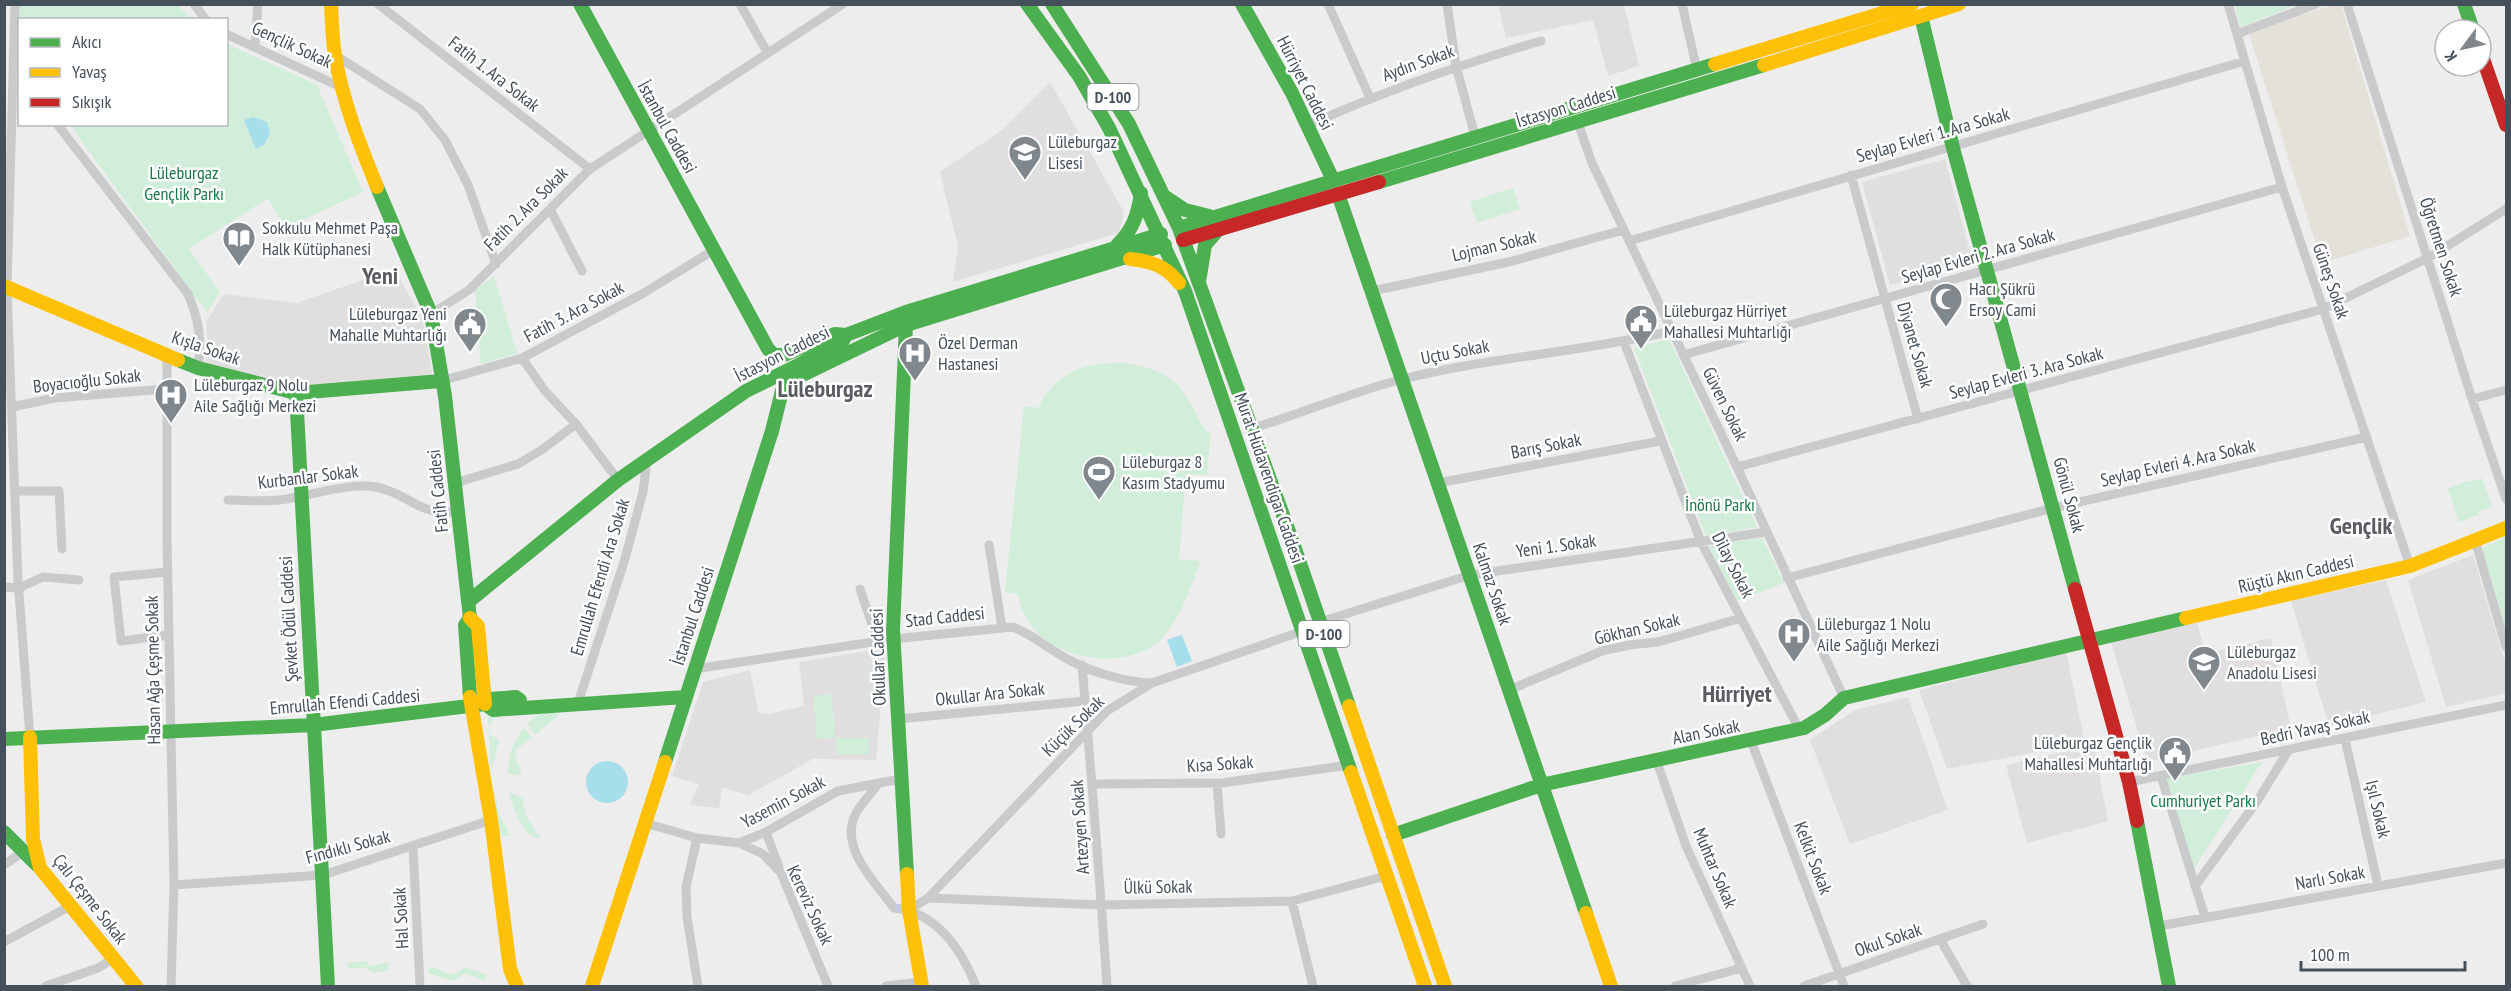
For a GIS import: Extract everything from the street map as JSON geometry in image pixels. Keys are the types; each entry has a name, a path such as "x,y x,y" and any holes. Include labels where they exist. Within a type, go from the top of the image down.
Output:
{"main road":[{"name":"Fatih Caddesi","path":"331,4 335,55 363,153 431,314 445,396 470,618 465,625 478,706 510,969 517,987"},
{"name":"İstanbul Caddesi","path":"580,4 768,349 774,355 784,355 834,334 846,335"},
{"name":"Murat Hüdavendigar Caddesi","path":"1027,4 1090,94 1141,193 1185,291 1425,987"},
{"name":"Murat Hüdavendigar Caddesi","path":"1052,4 1129,124 1181,234 1320,622 1445,987"},
{"name":"Hürriyet Caddesi","path":"1242,4 1267,46 1308,125 1338,194"},
{"name":"İstasyon Caddesi","path":"1218,221 1338,194 1578,123 1699,76 1888,8 1912,4"},
{"name":"İstasyon Caddesi","path":"906,319 1113,249 1181,234 1332,180 1475,136 1573,107 1699,76 1920,10 1959,4"},
{"name":"Gönül Sokak","path":"1920,10 1953,148 2129,782 2159,926 2169,987"},
{"path":"2490,78 2506,123"},
{"path":"1573,107 1578,123"},
{"path":"1475,136 1480,152"},
{"path":"1113,249 1130,234 1135,225 1141,193"},
{"name":"Kalmaz Sokak","path":"1338,194 1611,987"},
{"path":"1164,196 1181,209 1218,221 1204,245 1199,282"},
{"name":"İstasyon Caddesi","path":"468,602 618,480 746,391 841,344 846,335 1124,258 1163,239"},
{"path":"1124,258 1157,263 1176,279 1185,291"},
{"name":"Kışla Sokak","path":"6,287 198,368 296,393 441,381"},
{"name":"İstanbul Caddesi","path":"592,987 772,431 782,391 788,382 906,319"},
{"name":"Okullar Caddesi","path":"906,319 894,639 909,910 922,984"},
{"name":"Şevket Ödül Caddesi","path":"296,393 328,987"},
{"name":"Rüştü Akın Caddesi","path":"2089,640 2410,566 2506,528"},
{"name":"Alan Sokak","path":"1393,836 1541,785 1799,729 1825,715 1844,698 2089,640"},
{"name":"Emrullah Efendi Caddesi","path":"4,739 313,725 478,706 493,710 685,697"},
{"name":"Çalı Çeşme Sokak","path":"30,737 33,839 40,868 136,987"},
{"path":"4,832 40,868"}],"street":[{"name":"Çalı Çeşme Sokak","path":"15,4 16,72 6,287 19,588 30,737"},
{"path":"194,4 204,18"},
{"path":"255,46 258,4"},
{"name":"Fatih 1. Ara Sokak","path":"378,4 590,169"},
{"path":"740,4 767,52"},
{"name":"Fatih 2. Ara Sokak","path":"431,314 469,290 590,169 843,4"},
{"path":"1328,4 1370,98"},
{"path":"1447,4 1456,66 1475,136"},
{"path":"1682,4 1699,76"},
{"name":"Güneş Sokak","path":"2228,4 2282,187 2410,566"},
{"path":"2237,34 2316,4"},
{"name":"Öğretmen Sokak","path":"2347,4 2506,499"},
{"name":"Gençlik Sokak","path":"228,35 343,88"},
{"name":"Aydın Sokak","path":"1308,125 1370,98 1456,66 1542,40"},
{"path":"335,55 420,109 445,140 468,185 496,264"},
{"name":"Seylap Evleri 1. Ara Sokak","path":"1629,241 2245,61"},
{"name":"Güven Sokak","path":"1578,123 1592,164 1737,467 1844,698"},
{"path":"59,126 188,294 198,318 201,345 198,368"},
{"name":"Diyanet Sokak","path":"1851,175 1918,419"},
{"name":"Seylap Evleri 2. Ara Sokak","path":"1683,355 2282,187"},
{"path":"550,209 582,271"},
{"name":"Seylap Evleri 3. Ara Sokak","path":"1737,467 2324,309 2428,258 2506,209"},
{"name":"Lojman Sokak","path":"1372,291 1509,262 1623,230"},
{"name":"Fatih 3. Ara Sokak","path":"441,381 522,358 642,294 714,250"},
{"name":"Uçtu Sokak","path":"1251,429 1402,380 1501,360 1624,342 1672,331"},
{"name":"Dilay Sokak","path":"1624,342 1660,441 1701,542 1799,729"},
{"name":"Hasan Ağa Çeşme Sokak","path":"166,353 168,635 174,885 171,987"},
{"path":"522,358 545,391 576,424 618,480"},
{"name":"Boyacıoğlu Sokak","path":"12,407 55,398 165,389"},
{"path":"2472,399 2506,390"},
{"path":"455,483 518,464 543,449 576,424"},
{"name":"Seylap Evleri 4. Ara Sokak","path":"1788,578 2054,508 2367,437"},
{"name":"Barış Sokak","path":"1438,483 1660,441"},
{"name":"Emrullah Efendi Ara Sokak","path":"578,703 624,562 643,492 647,460"},
{"name":"Kurbanlar Sokak","path":"228,500 278,501 300,495 375,487 439,514 458,511"},
{"path":"15,491 59,491 62,549"},
{"name":"Yeni 1. Sokak","path":"1320,622 1470,575 1766,532"},
{"path":"2475,540 2506,647"},
{"path":"989,545 1002,628"},
{"path":"168,572 114,577 121,641 168,635"},
{"path":"4,587 19,588 43,577 79,580"},
{"path":"860,589 878,642"},
{"name":"Gökhan Sokak","path":"1509,690 1602,651 1658,642 1741,618"},
{"name":"Stad Caddesi","path":"694,669 894,639 1013,627 1025,632 1064,658 1132,683 1152,684"},
{"name":"Küçük Sokak","path":"909,910 928,898 1107,711 1152,684 1303,632"},
{"name":"Artezyen Sokak","path":"1082,665 1087,733 1094,784 1107,987"},
{"name":"Okullar Ara Sokak","path":"898,719 1085,701"},
{"name":"Bedri Yavaş Sokak","path":"2129,782 2506,705"},
{"name":"Işıl Sokak","path":"2345,739 2378,885"},
{"name":"Kelkit Sokak","path":"1751,741 1844,987"},
{"path":"2195,886 2258,800 2288,751"},
{"name":"Muhtar Sokak","path":"1656,759 1686,846 1750,987"},
{"name":"Kısa Sokak","path":"1094,784 1217,783 1348,765"},
{"path":"2162,776 2205,918"},
{"name":"Yasemin Sokak","path":"739,843 766,832 838,791 902,779"},
{"path":"879,783 856,814 851,831 853,848 894,908 909,910 942,929 966,962 976,987"},
{"path":"1217,783 1221,834"},
{"name":"Fındıklı Sokak","path":"174,885 322,875 491,820"},
{"name":"Kereviz Sokak","path":"645,823 697,838 739,843 763,854 781,873 828,987"},
{"path":"766,832 781,873"},
{"path":"697,838 686,887 686,907 698,987"},
{"name":"Hal Sokak","path":"413,847 420,987"},
{"path":"4,865 24,850"},
{"name":"Narlı Sokak","path":"2159,926 2506,863"},
{"name":"Ülkü Sokak","path":"928,898 1102,904 1292,901 1386,876"},
{"path":"1292,901 1312,987"},
{"path":"4,942 70,906"},
{"name":"Okul Sokak","path":"1804,987 1983,924"},
{"path":"1940,939 1967,987"},
{"path":"46,987 98,968 114,958"},
{"path":"1675,987 1742,968"},
{"path":"886,987 922,984"}],"shaded area":[{"path":"1498,5 1624,5 1639,66 1608,76 1593,20 1506,38"},
{"path":"2333,5 2341,5 2410,236 2322,263 2248,31"},
{"name":"Lüleburgaz Lisesi","path":"1050,82 1124,212 1119,233 953,282 958,247 940,172 1002,130"},
{"path":"1945,159 1973,263 1890,285 1862,182"},
{"path":"394,269 422,317 433,377 306,389 205,364 208,346 206,322 224,294 297,303"},
{"path":"2473,555 2506,666 2506,693 2446,707 2408,580"},
{"path":"2386,580 2426,702 2329,726 2291,601"},
{"name":"Lüleburgaz Anadolu Lisesi","path":"2197,623 2206,654 2271,638 2291,728 2147,762 2111,642"},
{"path":"886,648 876,760 813,759 748,795 722,787 719,808 690,805 699,784 672,776 703,682 750,670 759,713 769,714 804,706 799,662"},
{"path":"2066,652 2085,743 1947,769 1919,690"},
{"path":"1908,697 1948,810 1850,844 1810,740 1855,710"},
{"path":"2094,745 2108,821 2027,843 2006,765"}],"green space":[{"path":"2234,4 2297,4 2297,5 2241,27"},
{"path":"19,5 178,5 190,18 19,18"},
{"name":"Lüleburgaz Gençlik Parkı","path":"228,44 317,85 363,192 285,228 268,198 189,249 220,292 207,313 71,126 228,126"},
{"path":"1513,188 1520,209 1477,223 1470,202"},
{"path":"494,276 517,353 481,364 474,291"},
{"name":"İnönü Parkı","path":"1669,339 1757,527 1706,536 1634,348"},
{"name":"Lüleburgaz 8 Kasım Stadyumu","path":"1126,363 1144,367 1168,377 1190,402 1205,430 1211,431 1207,475 1186,474 1179,559 1201,561 1178,615 1158,642 1140,652 1119,658 1096,658 1074,654 1054,645 1037,632 1024,615 1018,594 1005,592 1024,406 1038,408 1054,385 1074,371 1098,364"},
{"path":"2482,478 2492,507 2478,512 2468,482"},
{"path":"2467,481 2479,515 2459,522 2448,488"},
{"path":"2506,537 2506,629 2482,548"},
{"path":"1762,538 1784,583 1737,601 1709,546"},
{"path":"832,694 835,737 817,739 813,696"},
{"path":"546,708 559,715 535,735 527,724"},
{"path":"488,717 501,717 494,718 489,726 490,735 499,740 491,772"},
{"path":"524,728 532,737 515,751 521,775 508,774 512,750"},
{"path":"836,738 869,738 869,754 836,754"},
{"name":"Cumhuriyet Parkı","path":"2262,762 2194,869 2165,779"},
{"path":"494,788 499,813 510,835 504,836 498,833"},
{"path":"509,792 523,798 526,815 541,839 534,837 523,828"},
{"path":"365,961 372,966 388,962 389,970 373,973 366,968 348,969 347,963"},
{"path":"430,966 453,975 466,967 487,975 484,981 466,973 452,981 428,973"}],"water":[{"path":"253,117 267,122 270,133 264,145 256,149 244,120"},
{"path":"1182,635 1192,661 1177,667 1167,640"},
{"path":"607,761 615,762 622,767 627,774 627,790 622,797 615,802 607,803 599,802 592,797 587,790 586,782 587,774 592,767 599,762"}],"traffic: fast":[{"path":"580,4 768,349 774,355 784,355 835,334 846,335 906,312 1161,234"},
{"path":"1027,4 1079,76 1109,128 1185,291 1351,772"},
{"path":"1052,4 1129,124 1179,228 1292,540 1349,706"},
{"path":"1242,4 1292,93 1333,180"},
{"path":"2464,4 2469,18"},
{"path":"1921,16 1953,148 2075,589"},
{"path":"1179,228 1715,64"},
{"path":"1379,182 1764,65"},
{"path":"377,187 431,314 445,396 470,618 465,625 470,697"},
{"path":"1117,245 1127,234 1134,221 1141,193"},
{"path":"1338,194 1586,913"},
{"path":"1164,196 1185,210 1209,216"},
{"path":"1199,282 1205,245 1219,229"},
{"path":"665,762 772,431 782,391 788,382 906,325 1165,245"},
{"path":"906,325 893,630 907,874"},
{"path":"468,602 618,480 746,391 841,344 846,335"},
{"path":"178,360 198,368 296,393 441,381"},
{"path":"296,393 328,986"},
{"path":"1393,835 1541,785 1804,728 1825,715 1844,698 2186,618"},
{"path":"485,704 490,699 516,697 520,700 520,708"},
{"path":"4,739 313,725 485,704 493,710 685,697"},
{"path":"2137,821 2169,986"},
{"path":"4,832 37,865"}],"traffic: slow":[{"path":"331,4 334,49 342,89 377,187"},
{"path":"1715,64 1912,4"},
{"path":"1764,65 1959,4"},
{"path":"1130,259 1158,265 1169,272 1179,283"},
{"path":"4,286 178,360"},
{"path":"2186,618 2410,566 2506,528"},
{"path":"470,618 478,626 485,704"},
{"path":"470,697 491,820 510,969 517,986"},
{"path":"1349,706 1445,986"},
{"path":"30,737 33,839 40,868 136,986"},
{"path":"592,986 665,762"},
{"path":"1351,772 1425,986"},
{"path":"907,874 909,910 922,986"},
{"path":"1586,913 1611,986"}],"traffic: jam":[{"path":"2490,78 2506,125"},
{"path":"1183,240 1379,182"},
{"path":"2075,589 2129,782 2137,821"}],"place":[{"name":"Lüleburgaz Lisesi","path":"1025,181"},
{"name":"Sokkulu Mehmet Paşa Halk Kütüphanesi","path":"239,267"},
{"name":"Hacı Şükrü Ersoy Cami","path":"1946,328"},
{"name":"Lüleburgaz Hürriyet Mahallesi Muhtarlığı","path":"1641,350"},
{"name":"Lüleburgaz Yeni Mahalle Muhtarlığı","path":"470,353"},
{"name":"Özel Derman Hastanesi","path":"915,382"},
{"name":"Lüleburgaz 9 Nolu Aile Sağlığı Merkezi","path":"171,424"},
{"name":"Lüleburgaz 8 Kasım Stadyumu","path":"1099,501"},
{"name":"Lüleburgaz 1 Nolu Aile Sağlığı Merkezi","path":"1794,663"},
{"name":"Lüleburgaz Anadolu Lisesi","path":"2204,691"},
{"name":"Lüleburgaz Gençlik Mahallesi Muhtarlığı","path":"2175,782"}],"district":[{"name":"Yeni","path":"380,276"},
{"name":"Lüleburgaz","path":"825,389"},
{"name":"Gençlik","path":"2361,526"},
{"name":"Hürriyet","path":"1737,694"}]}
